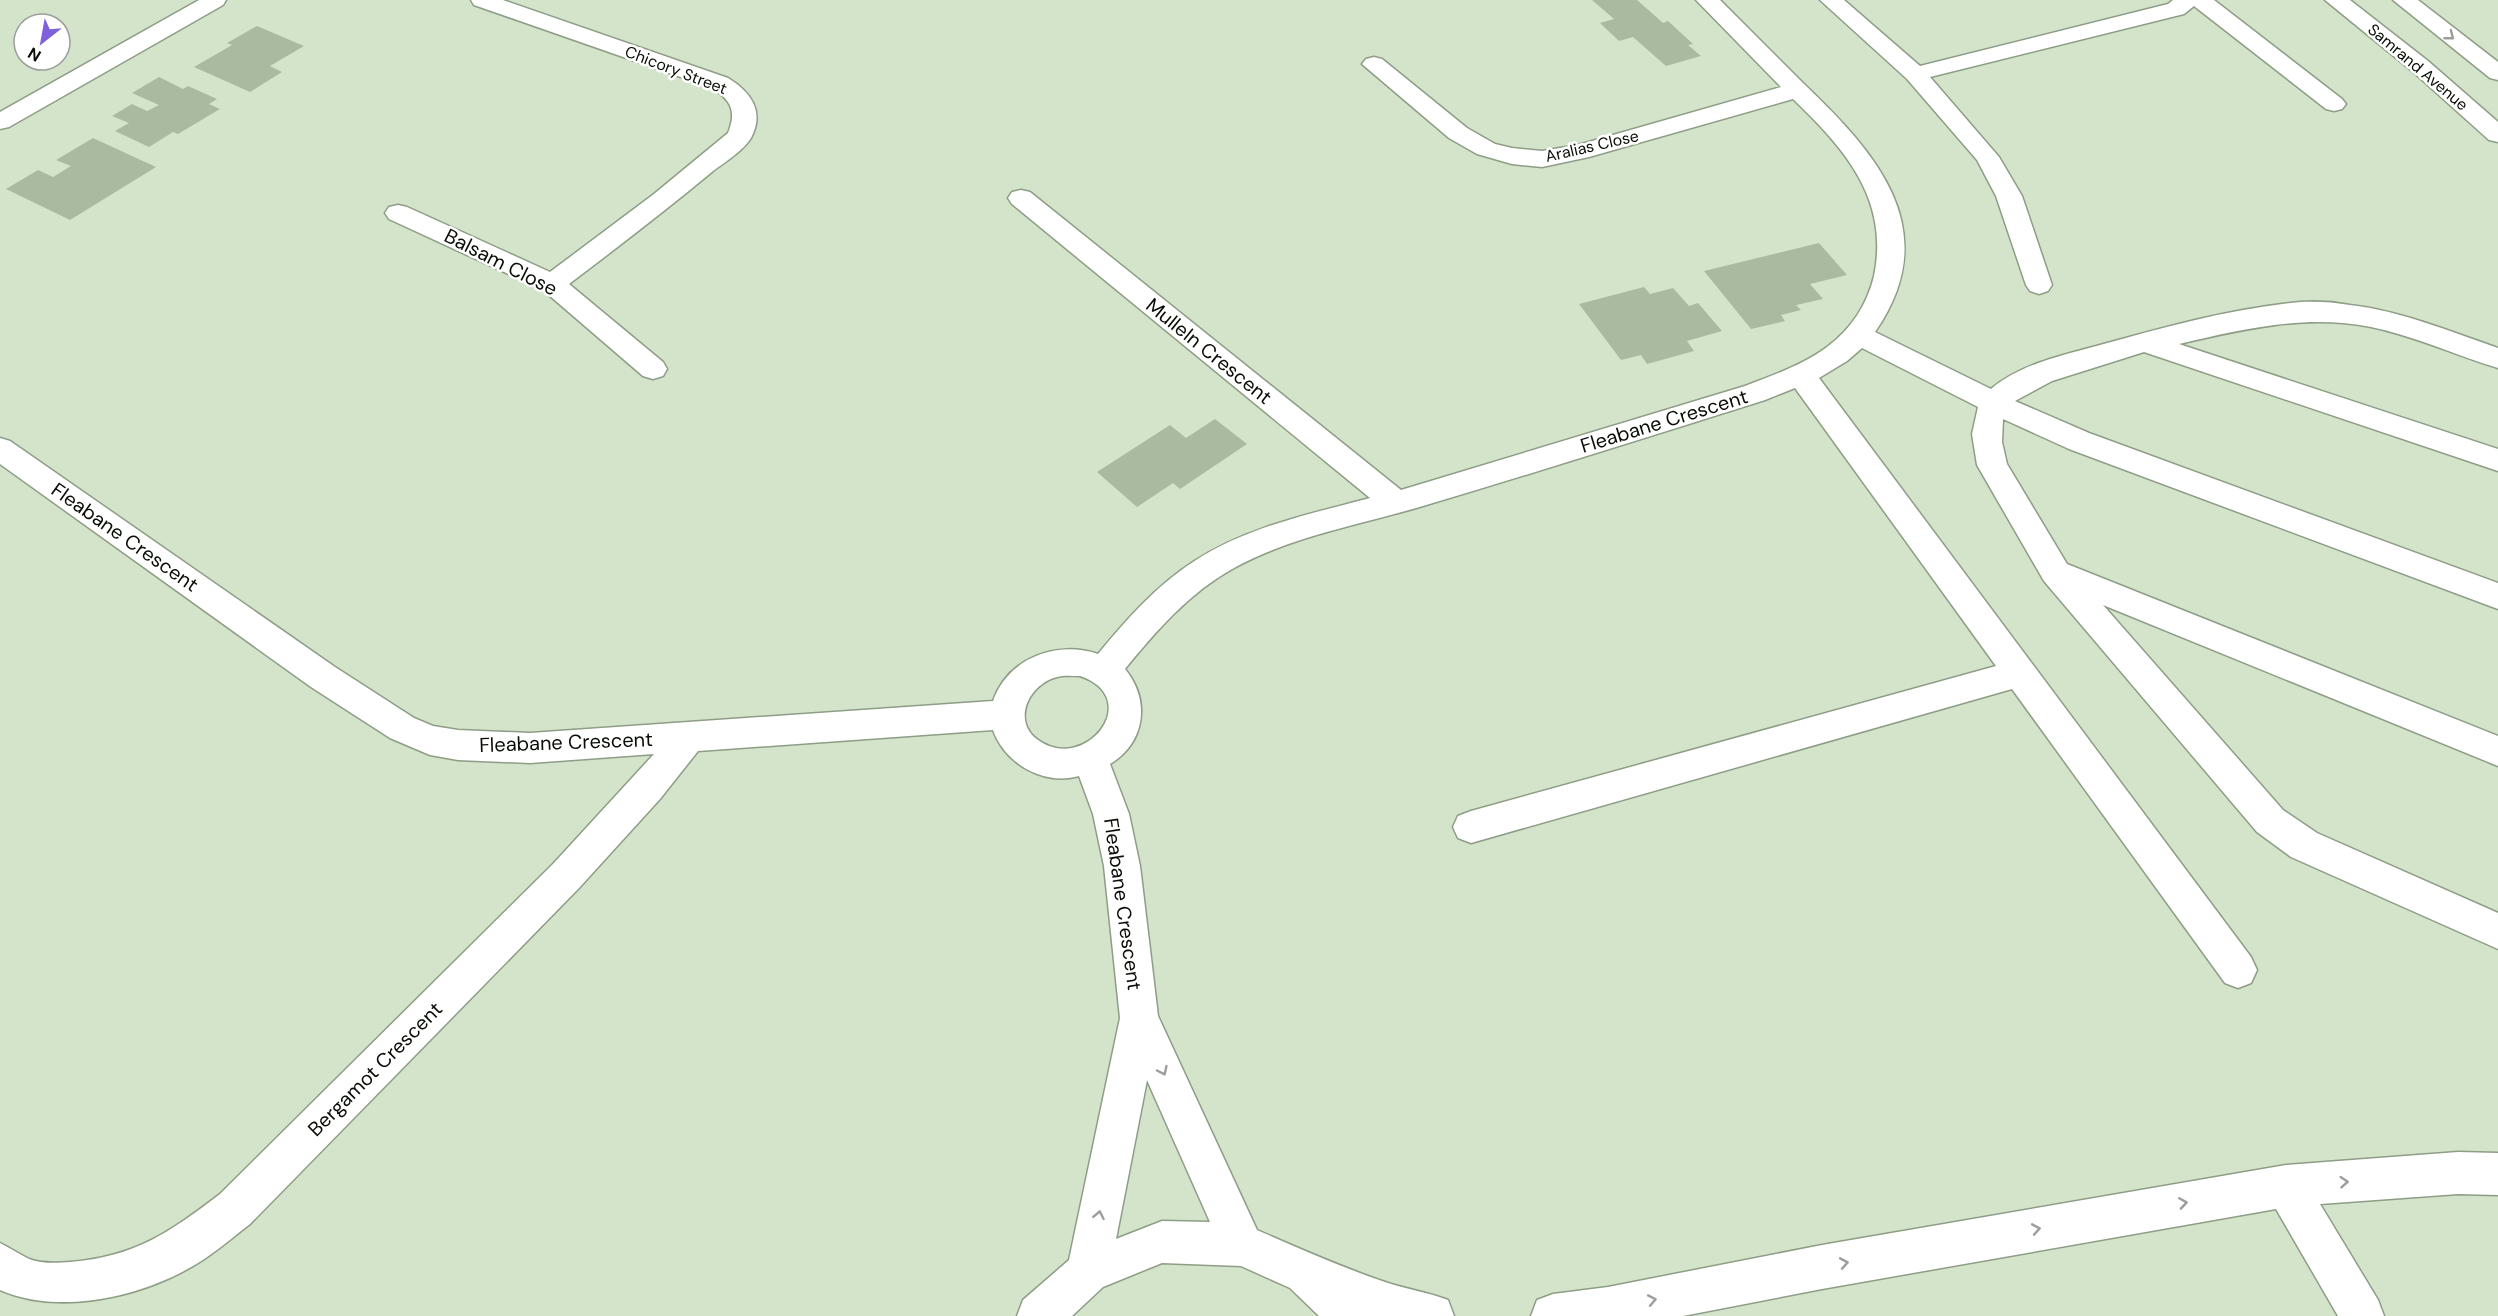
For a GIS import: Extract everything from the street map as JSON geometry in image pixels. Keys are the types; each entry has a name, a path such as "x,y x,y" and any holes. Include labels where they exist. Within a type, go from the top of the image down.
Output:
{"street":[{"path":"0,122 214,0"},
{"name":"Chicory Street","path":"482,0 720,83 737,93 746,109 745,122 739,137 663,200 552,284"},
{"name":"Fleabane Crescent","path":"1104,670 1138,629 1181,589 1221,560 1250,546 1292,531 1396,503 1755,393 1801,375 1837,354 1859,335 1880,303 1890,270 1891,236 1883,199 1868,170 1848,141 1707,0"},
{"path":"1831,0 1915,74 1987,156 1999,174 2009,196 2039,285"},
{"path":"1915,74 2176,9 2187,0"},
{"path":"2200,0 2334,104"},
{"name":"Samrand Avenue","path":"2336,0 2420,66 2498,135"},
{"path":"2404,0 2498,73"},
{"name":"Aralias Close","path":"1374,64 1458,133 1486,149 1512,156 1542,159 1580,152 1797,90"},
{"name":"MulleIn Crescent","path":"1021,198 1396,503"},
{"name":"Balsam Close","path":"398,213 552,284 653,369"},
{"path":"2498,358 2388,321 2328,312 2291,312 2144,342 2040,373 2009,388 1994,402 1986,446 1992,465 2055,572 2270,821 2304,845 2498,931"},
{"path":"1859,335 2079,441 2498,596"},
{"path":"2144,342 2498,460"},
{"path":"1801,375 2238,970"},
{"name":"Fleabane Crescent","path":"0,449 369,707 402,728 430,740 458,745 530,748 1005,715"},
{"path":"2055,572 2498,751"},
{"path":"1080,662 1104,670 1121,687 1127,709 1122,732 1105,751 1080,762 1052,764 1028,755 1011,737 1005,715 1012,693 1029,675 1054,664 1080,662"},
{"path":"1471,827 2020,673"},
{"name":"Bergamot Crescent","path":"0,1264 23,1279 53,1285 100,1280 141,1268 182,1248 235,1209 591,850 648,788 689,737"},
{"name":"Fleabane Crescent","path":"1088,1272 1139,1018 1122,866 1111,814 1090,758"},
{"name":"Fleabane Crescent","path":"1139,1018 1242,1245"},
{"path":"1553,1316 1608,1309 1822,1266 2286,1186 2458,1173 2498,1174"},
{"path":"2286,1186 2362,1316"},
{"path":"1039,1316 1088,1272 1162,1242 1242,1245 1305,1273 1388,1305 1432,1316"},
{"path":"1305,1273 1351,1316"}],"building":[{"path":"1592,0 1637,0 1663,23 1668,21 1693,44 1688,45 1701,56 1666,66 1633,37 1619,41 1600,23 1614,19"},
{"path":"257,26 304,46 270,66 282,72 250,92 194,67 232,45 227,43"},
{"path":"159,77 183,89 188,86 217,99 209,104 220,109 178,134 173,132 149,147 115,131 129,123 112,116 132,104 147,111 159,105 132,93"},
{"path":"93,138 156,167 70,220 6,189 38,170 53,177 71,166 56,160"},
{"path":"1819,243 1847,275 1810,284 1823,299 1796,305 1801,310 1781,315 1785,321 1751,329 1704,271"},
{"path":"1644,287 1650,294 1673,288 1689,306 1698,303 1722,331 1687,341 1694,351 1647,364 1641,355 1621,360 1579,304"},
{"path":"1215,419 1247,444 1180,489 1173,483 1137,507 1097,472 1170,425 1186,438"}]}
